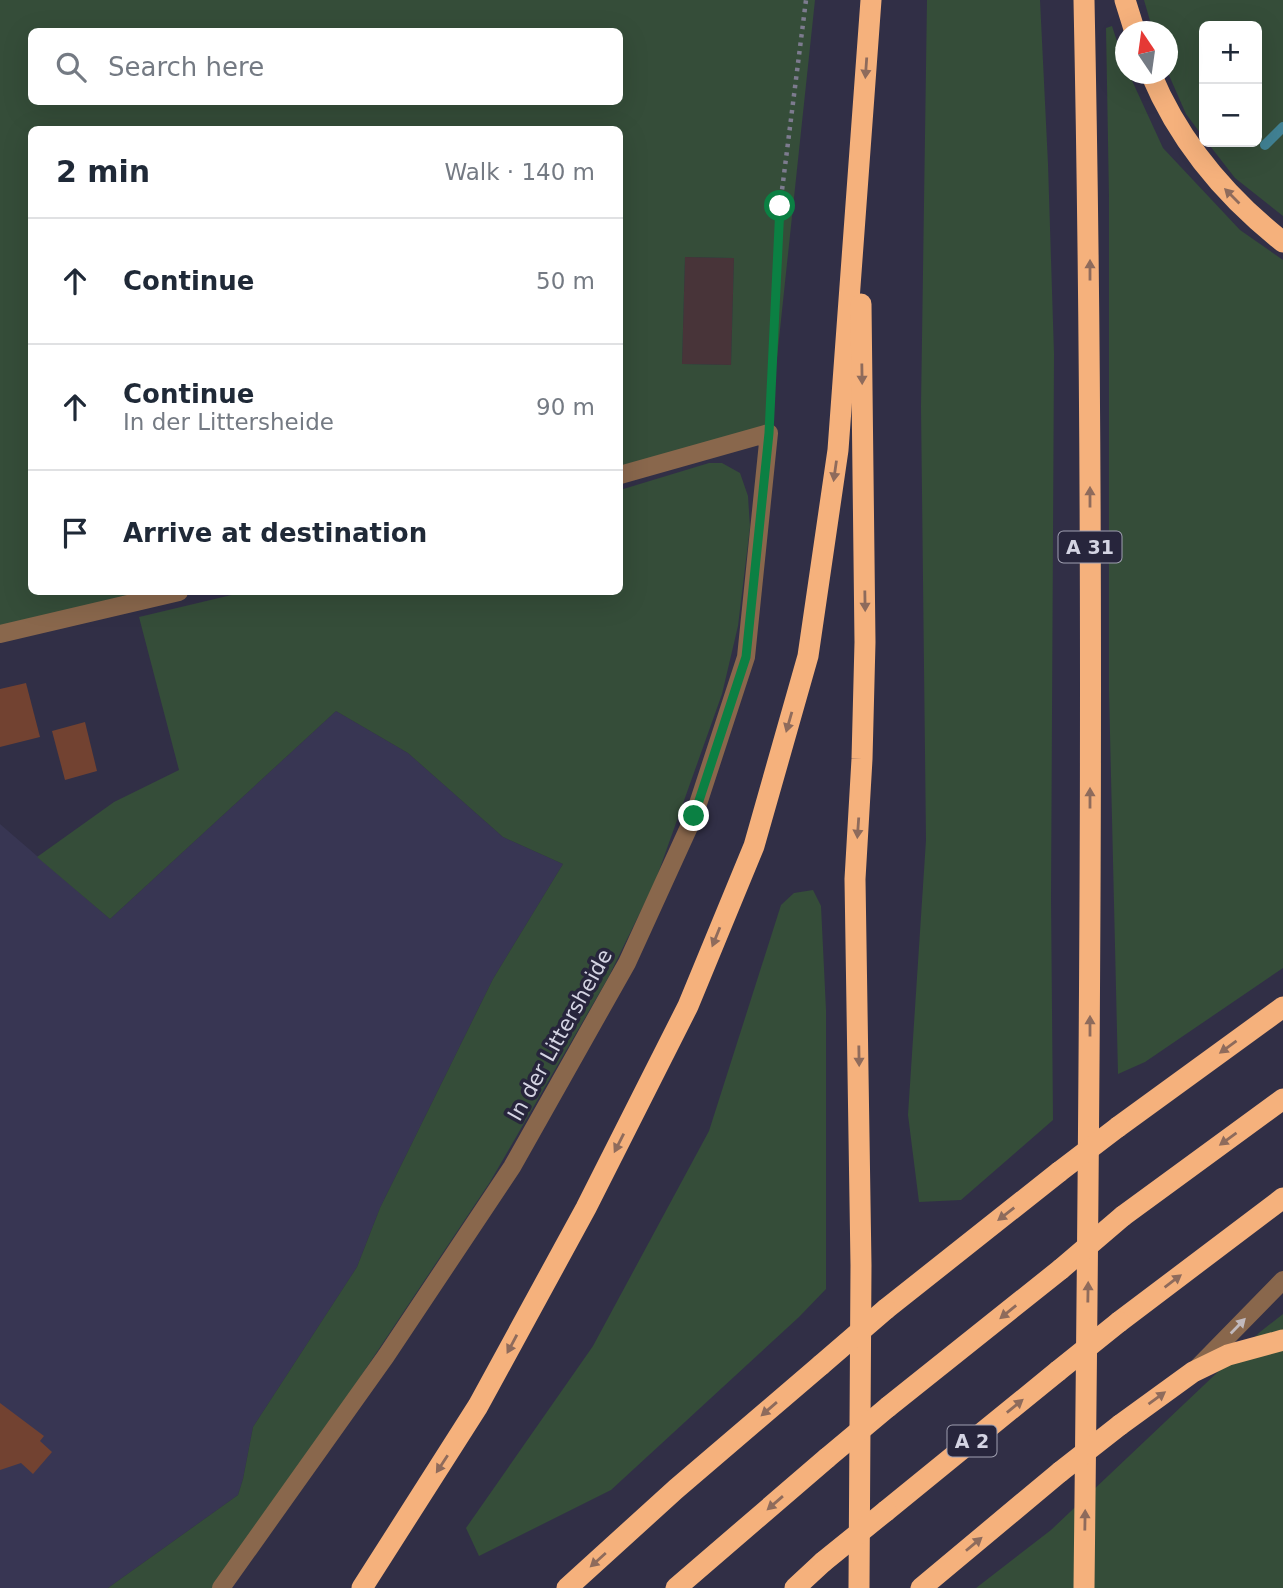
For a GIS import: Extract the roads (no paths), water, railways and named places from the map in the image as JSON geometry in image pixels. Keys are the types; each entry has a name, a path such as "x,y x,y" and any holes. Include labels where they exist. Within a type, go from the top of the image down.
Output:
{"highway":[{"path":"362,1588 478,1406 586,1208 688,1006 754,846 810,643 838,450 871,0"},
{"name":"A 31","path":"1084,0 1090,263 1090,1094 1084,1588"},
{"path":"1125,0 1132,21"},
{"path":"1155,84 1213,177 1254,219 1283,242"},
{"path":"859,1588 861,1181 855,879 865,642 860,158"},
{"path":"567,1588 676,1489 886,1309 1118,1127 1283,1007"},
{"path":"676,1588 888,1407 1123,1216 1283,1099"},
{"name":"A 2","path":"794,1588 1119,1322 1283,1198"},
{"path":"921,1588 1060,1472 1193,1372 1228,1355 1283,1339"}],"street":[{"name":"In der Littersheide","path":"221,1588 386,1356 512,1167 627,963 694,816 746,657 769,433 623,474"},
{"path":"0,634 166,595"},
{"path":"1193,1372 1283,1280"}],"waterway":[{"path":"1265,145 1283,127"}]}
